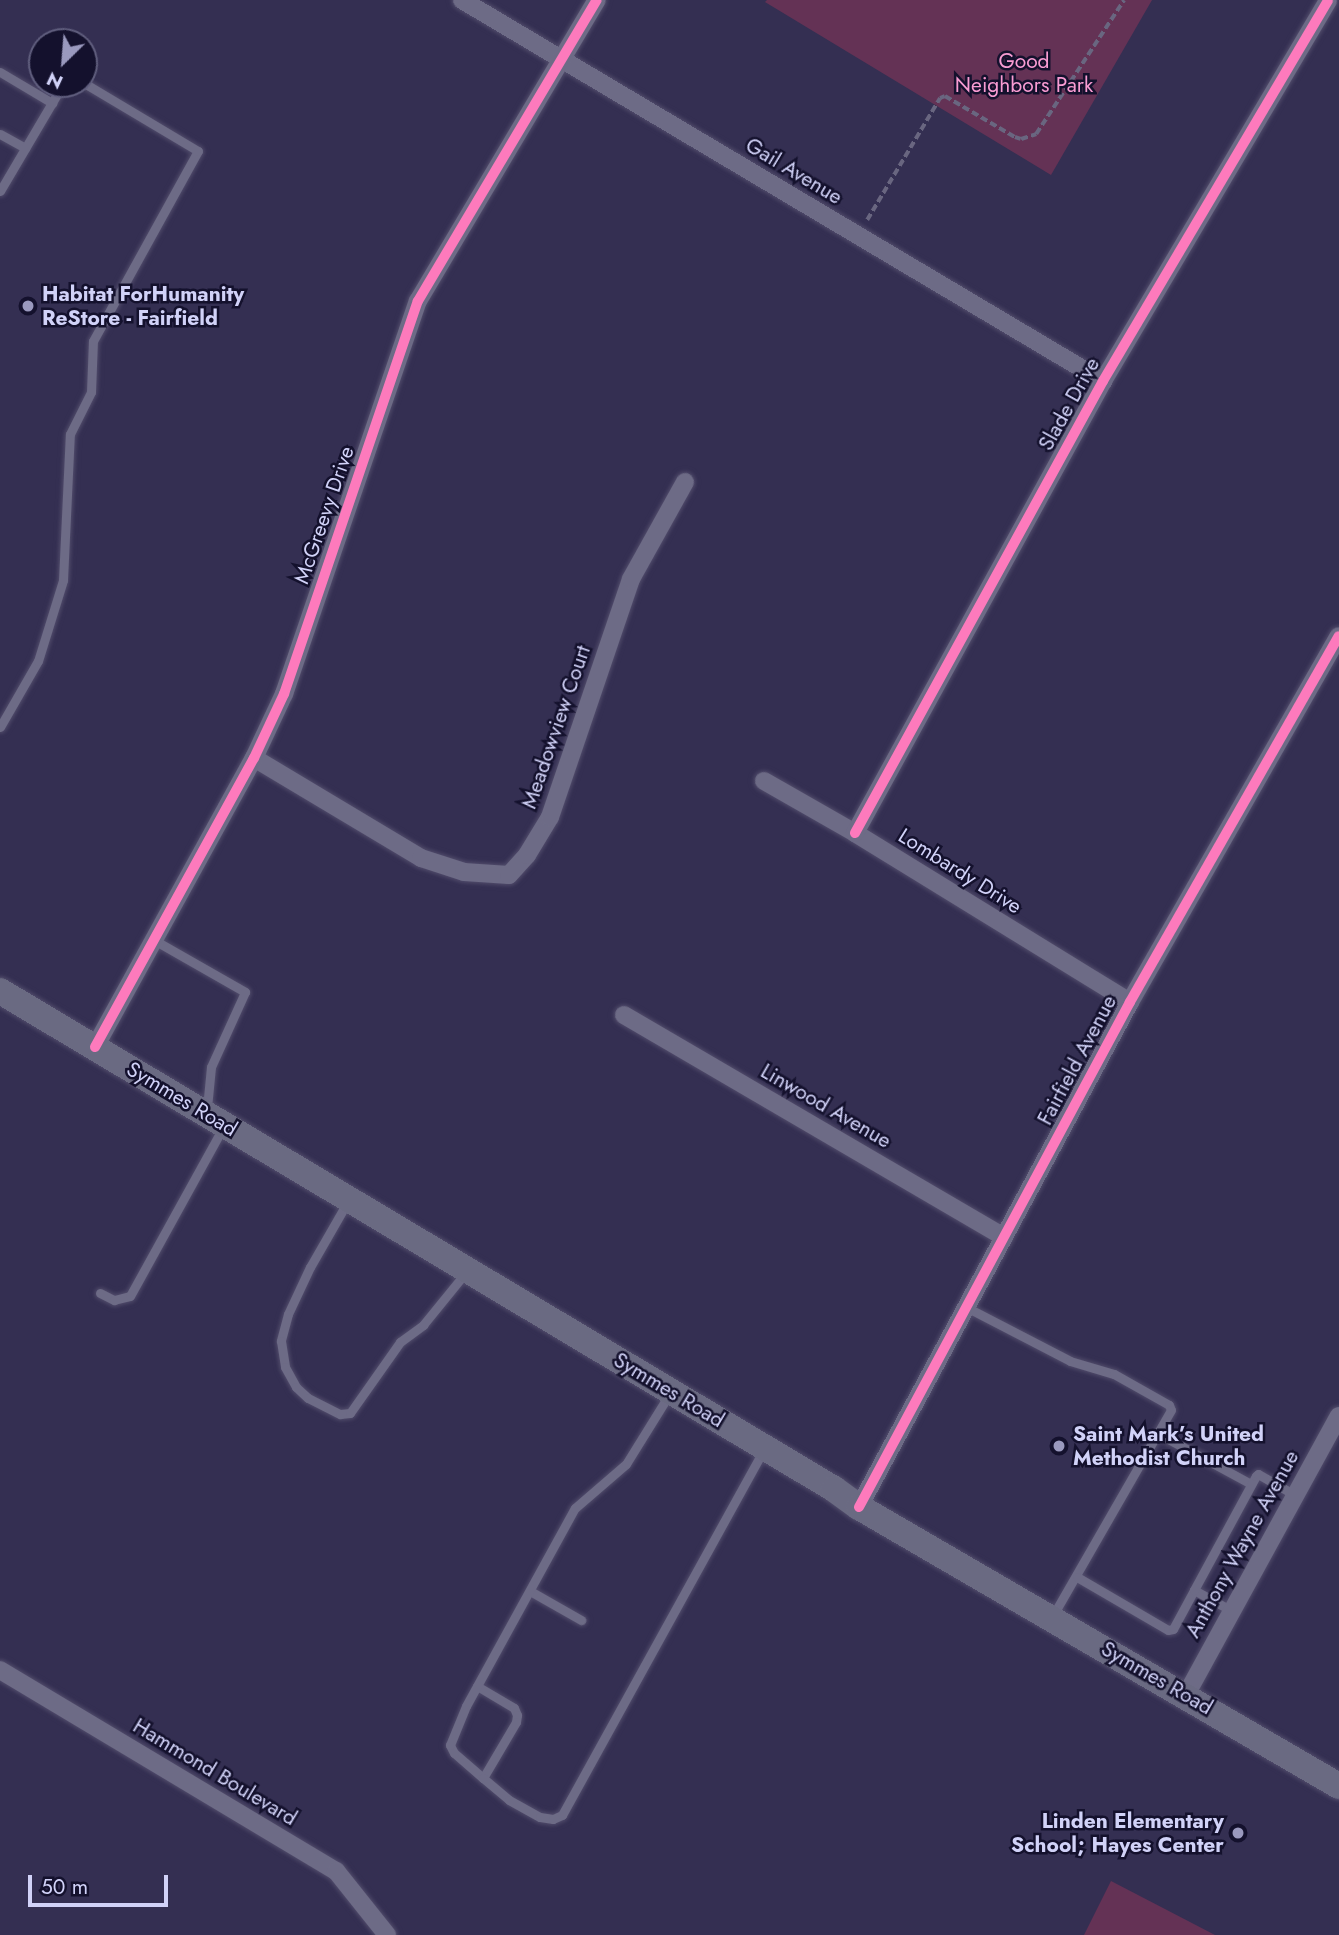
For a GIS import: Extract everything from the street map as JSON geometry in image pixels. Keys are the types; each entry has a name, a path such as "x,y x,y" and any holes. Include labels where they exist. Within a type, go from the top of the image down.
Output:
{"main road":[{"name":"Symmes Road","path":"0,991 765,1447 859,1507 1339,1786"}],"street":[{"name":"Gail Avenue","path":"462,0 1103,381"},
{"name":"McGreevy Drive","path":"95,1047 254,758 284,694 418,301 597,0"},
{"name":"Slade Drive","path":"855,833 1103,381 1328,0"},
{"name":"Meadowview Court","path":"254,758 421,858 464,872 509,875 527,855 550,817 631,579 685,482"},
{"name":"Fairfield Avenue","path":"859,1507 1130,1002 1339,636"},
{"name":"Lombardy Drive","path":"764,781 855,833 1130,1002"},
{"name":"Linwood Avenue","path":"625,1015 1004,1237"},
{"name":"Anthony Wayne Avenue","path":"1186,1695 1339,1416"},
{"name":"Hammond Boulevard","path":"0,1670 336,1871 387,1935"}],"lane":[{"path":"0,72 52,103"},
{"path":"0,727 38,661 63,580 70,434 91,392 93,341 198,151 98,91"},
{"path":"0,191 55,98"},
{"path":"0,134 26,148"},
{"path":"100,1293 114,1300 130,1296 216,1119 211,1067 245,992 154,940"},
{"path":"349,1199 310,1267 288,1314 281,1341 285,1367 296,1387 317,1404 340,1414 350,1413 400,1342 422,1325 467,1270"},
{"path":"966,1307 1070,1361 1114,1374 1169,1405 1171,1410 1052,1617"},
{"path":"671,1392 626,1464 576,1508 477,1686 450,1745 454,1753 509,1800 540,1817 553,1819 562,1815 765,1447"},
{"path":"1158,1434 1251,1484"},
{"path":"1077,1577 1168,1630 1173,1629 1258,1474 1295,1495"},
{"path":"1194,1590 1232,1611"},
{"path":"530,1591 581,1620"},
{"path":"477,1686 514,1708 517,1714 483,1778"}],"path":[{"path":"858,236 940,99 945,96 1015,137 1021,139 1037,134 1125,0"}],"green space":[{"name":"Good Neighbors Park","path":"1152,0 1051,175 765,2"},
{"path":"1111,1881 1215,1935 1084,1935"}],"cycle path":[{"path":"95,1047 254,758 284,694 418,301 597,0"},
{"path":"855,833 1103,381 1328,0"},
{"path":"859,1507 1130,1002 1339,636"}],"place":[{"name":"Habitat ForHumanity ReStore - Fairfield","path":"28,306"},
{"name":"Saint Mark’s United Methodist Church","path":"1059,1446"},
{"name":"Linden Elementary School; Hayes Center","path":"1238,1833"}]}
